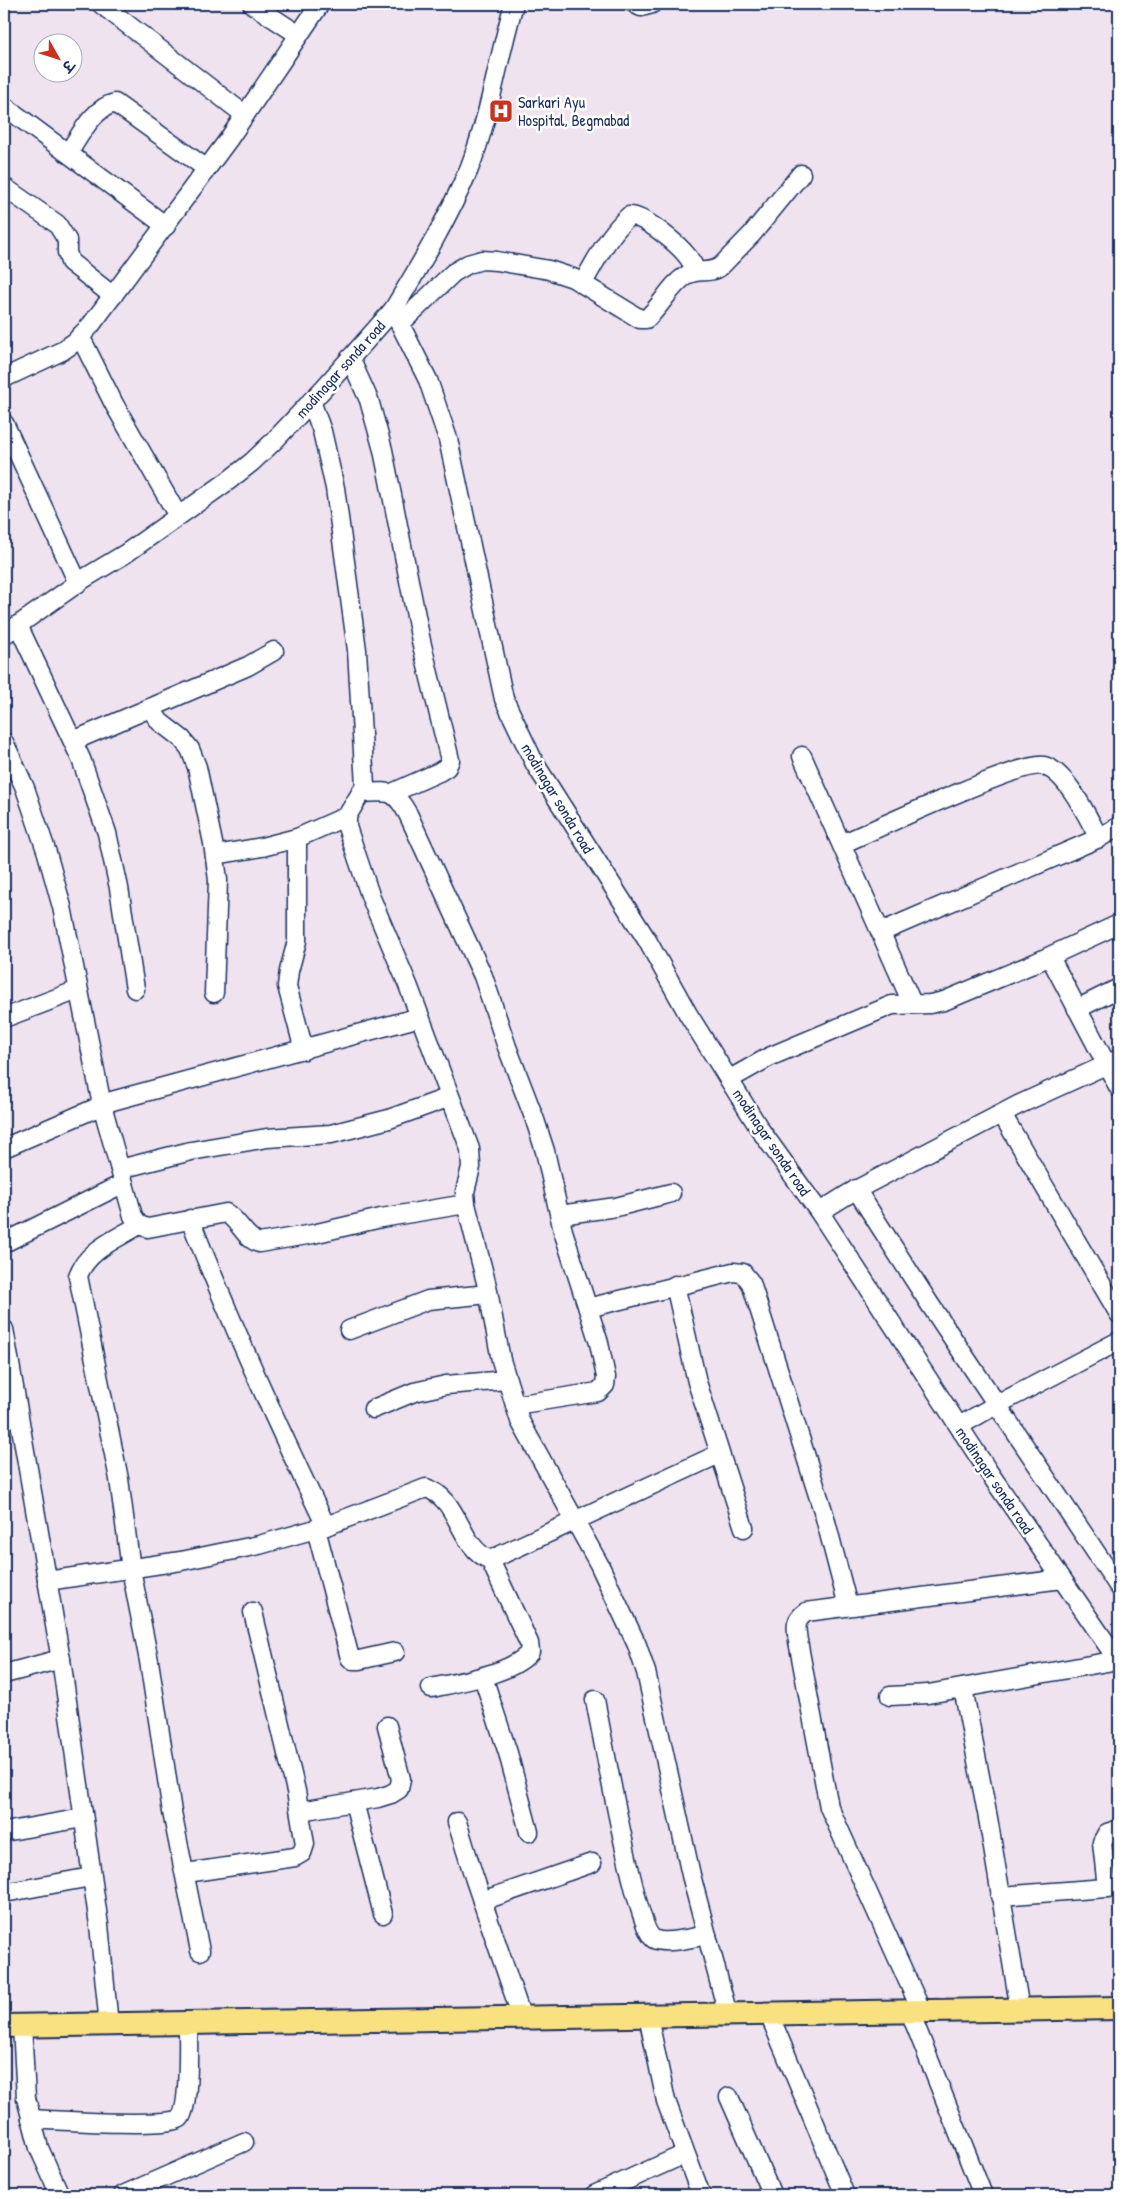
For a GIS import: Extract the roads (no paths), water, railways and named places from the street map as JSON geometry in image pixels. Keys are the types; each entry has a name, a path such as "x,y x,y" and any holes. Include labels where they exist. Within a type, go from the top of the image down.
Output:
{"main road":[{"path":"13,2026 1119,2008"}],"street":[{"path":"101,4 245,115"},
{"path":"252,4 299,35"},
{"path":"4,378 62,351 80,336 166,226 245,115 320,4"},
{"path":"396,317 448,215 469,167 489,104 514,4"},
{"path":"635,4 641,7 652,4"},
{"path":"68,153 97,113 105,105 115,103 207,169"},
{"path":"4,106 166,226"},
{"path":"396,317 453,273 468,264 482,260 549,270 582,283 640,319 646,319 683,278 696,271 715,271 721,266 752,234 800,174"},
{"path":"4,187 57,224 67,240 67,252 70,262 112,296"},
{"path":"582,283 618,227 629,216 641,218 676,245 688,256 696,271"},
{"name":"modinagar sonda road","path":"11,630 178,516 252,462 274,441 350,358 396,317 428,380 448,439 504,699 535,764 647,940 688,1014 736,1075 761,1131 823,1210 965,1423 1062,1579 1118,1661"},
{"path":"80,336 114,404 178,516"},
{"path":"350,358 369,400 382,450 423,650 450,760 447,767 439,772 392,793 361,793"},
{"path":"215,855 262,847 297,838 347,816 365,786 357,650 335,488 322,431 311,401"},
{"path":"4,423 78,583"},
{"path":"11,630 72,741 107,833 122,906 135,989"},
{"path":"72,741 248,666 274,651"},
{"path":"150,708 160,722 190,749 197,767 215,855 218,880 214,992"},
{"path":"4,742 25,788 62,907 102,1105 133,1216 139,1225 148,1228 226,1213 235,1218 250,1240 259,1243 313,1234 382,1218 466,1204"},
{"path":"802,756 912,1004"},
{"path":"842,844 997,778 1030,766 1044,766 1058,774 1070,788 1099,838"},
{"path":"392,793 398,797 408,814 483,976 540,1135 560,1215 606,1376 606,1385 598,1392 516,1405"},
{"path":"347,816 350,835 371,898 420,1017 470,1149 472,1167 465,1192 466,1204 488,1294 501,1360 520,1421 599,1564 637,1645 643,1663 691,1875 728,2015"},
{"path":"881,932 1099,838 1119,826"},
{"path":"297,838 297,941 287,986 304,1050"},
{"path":"736,1075 769,1058 892,1004 930,1004 944,1001 1050,957 1119,924"},
{"path":"1050,957 1077,1009 1113,1062 1119,1088"},
{"path":"1077,1009 1119,988"},
{"path":"4,1018 78,990"},
{"path":"4,1148 102,1105 420,1017"},
{"path":"823,1210 853,1191 1002,1114 1113,1062"},
{"path":"4,1244 122,1176 191,1151 267,1138 331,1134 390,1119 450,1097"},
{"path":"1002,1114 1119,1314"},
{"path":"853,1191 929,1304 992,1407 1119,1587"},
{"path":"560,1215 616,1207 671,1193"},
{"path":"190,1219 247,1358 321,1528 350,1658 359,1660 396,1652"},
{"path":"139,1225 90,1255 81,1267 78,1276 119,1479 131,1569 151,1671 172,1812 186,1873 200,1951"},
{"path":"588,1308 733,1272 743,1273 751,1283 824,1514 848,1606"},
{"path":"675,1286 697,1382 744,1528"},
{"path":"349,1330 428,1300 488,1294"},
{"path":"4,1329 61,1659 109,2024"},
{"path":"965,1423 1119,1341"},
{"path":"373,1409 414,1392 446,1384 507,1380"},
{"path":"490,1560 633,1492 720,1454"},
{"path":"47,1581 181,1561 259,1545 321,1528 426,1488 435,1491 446,1501 472,1547 480,1556 490,1560 529,1643 530,1652 524,1658 483,1677 431,1688"},
{"path":"983,2195 916,2012 829,1807 796,1627 798,1618 806,1612 1062,1579"},
{"path":"186,1873 295,1858 302,1853 305,1844 280,1715 266,1670 253,1612"},
{"path":"4,1674 61,1659"},
{"path":"890,1696 928,1694 1118,1661"},
{"path":"483,1677 508,1753 530,1832"},
{"path":"963,1688 988,1818 1020,2010"},
{"path":"594,1700 630,1871 647,1930 653,1939 661,1941 707,1935"},
{"path":"300,1811 354,1802 390,1794 399,1789 401,1779 387,1726"},
{"path":"354,1802 383,1914"},
{"path":"4,1832 83,1818"},
{"path":"457,1822 522,2018"},
{"path":"1000,1896 1113,1888 1102,1842 1107,1833 1119,1829"},
{"path":"482,1901 592,1863"},
{"path":"4,1893 91,1877"},
{"path":"769,2014 844,2195"},
{"path":"648,2016 666,2101 701,2195"},
{"path":"31,2119 151,2123 173,2122 180,2119 184,2110 187,2092 188,2024"},
{"path":"13,2026 26,2098 39,2148 60,2195"},
{"path":"728,2097 772,2195"},
{"path":"124,2195 244,2142"},
{"path":"594,2195 685,2154"}],"place":[{"name":"Sarkari Ayu Hospital, Begmabad","path":"501,111"}]}
